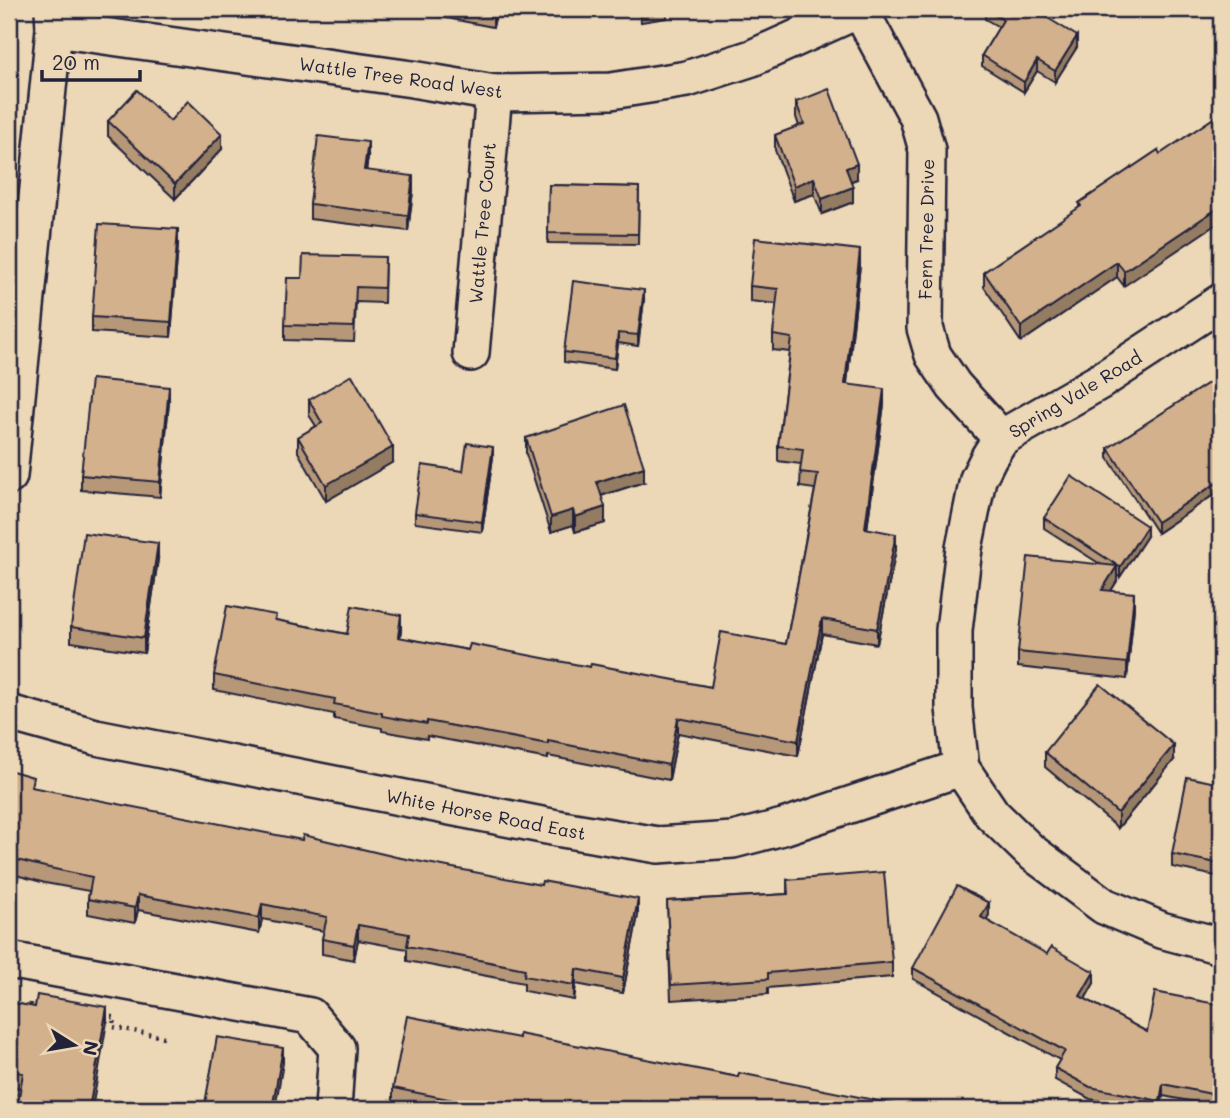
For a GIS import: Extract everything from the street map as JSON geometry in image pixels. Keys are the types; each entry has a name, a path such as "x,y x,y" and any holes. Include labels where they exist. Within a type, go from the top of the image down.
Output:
{"street":[{"name":"Wattle Tree Road West","path":"54,19 494,93 611,91 687,79 752,58 860,9"},
{"name":"Fern Tree Drive","path":"860,9 918,118 927,150 925,328 933,355 954,386 1001,438"},
{"path":"9,476 54,19"},
{"name":"Wattle Tree Court","path":"471,353 494,93"},
{"name":"Spring Vale Road","path":"961,768 954,708 954,630 964,548 978,478 1001,438 1099,382 1221,302"},
{"name":"White Horse Road East","path":"9,713 96,737 562,830 658,845 733,839 783,827 961,768"},
{"path":"961,768 992,814 1021,842 1104,906 1161,930 1221,946"},
{"path":"9,960 310,1016 337,1048 333,1109"}],"path":[{"path":"29,1016 31,1002 43,1004"},
{"path":"103,1015 114,1017 113,1027 164,1037"},
{"path":"12,1109 11,1095 17,1083"}],"building":[{"path":"454,9 495,9 493,16"},
{"path":"985,9 1033,9 1077,36 1055,71 1037,60 1024,82 982,55 1003,20"},
{"path":"829,89 857,164 846,168 853,187 822,199 814,178 794,186 775,135 804,124 796,102"},
{"path":"137,90 170,121 188,101 222,134 175,184 108,121"},
{"path":"1221,113 1221,206 1124,271 1117,262 1021,327 984,272 1158,150 1160,154"},
{"path":"318,136 368,142 364,170 413,176 408,216 310,204"},
{"path":"549,185 639,187 638,234 548,233"},
{"path":"99,224 178,229 171,322 92,317"},
{"path":"755,238 860,250 845,384 884,389 865,528 896,534 877,629 822,619 798,741 678,718 669,765 548,741 548,744 427,721 427,724 382,716 382,713 334,704 335,699 214,675 227,606 276,615 275,620 347,634 352,606 401,615 398,637 468,650 470,644 711,687 721,632 786,644 818,474 800,472 803,449 778,446 792,338 773,335 778,289 750,286"},
{"path":"303,255 385,257 384,288 356,287 354,327 285,325 287,278 302,278"},
{"path":"573,281 644,290 638,335 618,333 615,358 564,352"},
{"path":"352,375 393,447 326,485 298,437 322,423 309,400"},
{"path":"1221,375 1221,480 1157,522 1108,448"},
{"path":"91,379 169,387 160,482 81,475"},
{"path":"624,405 644,467 597,482 605,507 575,517 573,510 551,517 526,438"},
{"path":"467,443 493,447 482,522 415,513 422,465 463,471"},
{"path":"1071,476 1147,526 1120,567 1044,518"},
{"path":"84,533 158,543 144,638 71,627"},
{"path":"1028,557 1117,566 1102,590 1134,593 1127,663 1018,652"},
{"path":"1100,684 1174,745 1118,813 1045,752"},
{"path":"9,770 33,777 31,787 302,840 303,835 396,857 541,885 542,881 638,899 623,978 576,969 574,985 524,976 525,969 407,946 409,934 358,925 354,945 322,939 327,917 262,904 259,918 138,895 135,908 88,899 92,877 9,858"},
{"path":"1187,777 1221,784 1221,864 1172,854"},
{"path":"884,872 892,962 768,973 768,979 671,985 667,901 788,894 787,880"},
{"path":"957,886 989,903 981,917 1047,954 1051,947 1094,972 1080,996 1147,1032 1155,992 1221,1005 1221,1096 1163,1084 1160,1101 1090,1087 1055,1068 1065,1051 913,968"},
{"path":"37,995 107,1007 89,1109 17,1109 23,1073 9,1071 9,1002 35,1007"},
{"path":"407,1016 519,1038 519,1034 738,1077 739,1073 919,1109 527,1109 479,1100 478,1105 393,1088"},
{"path":"217,1037 283,1048 272,1109 204,1109"}]}
